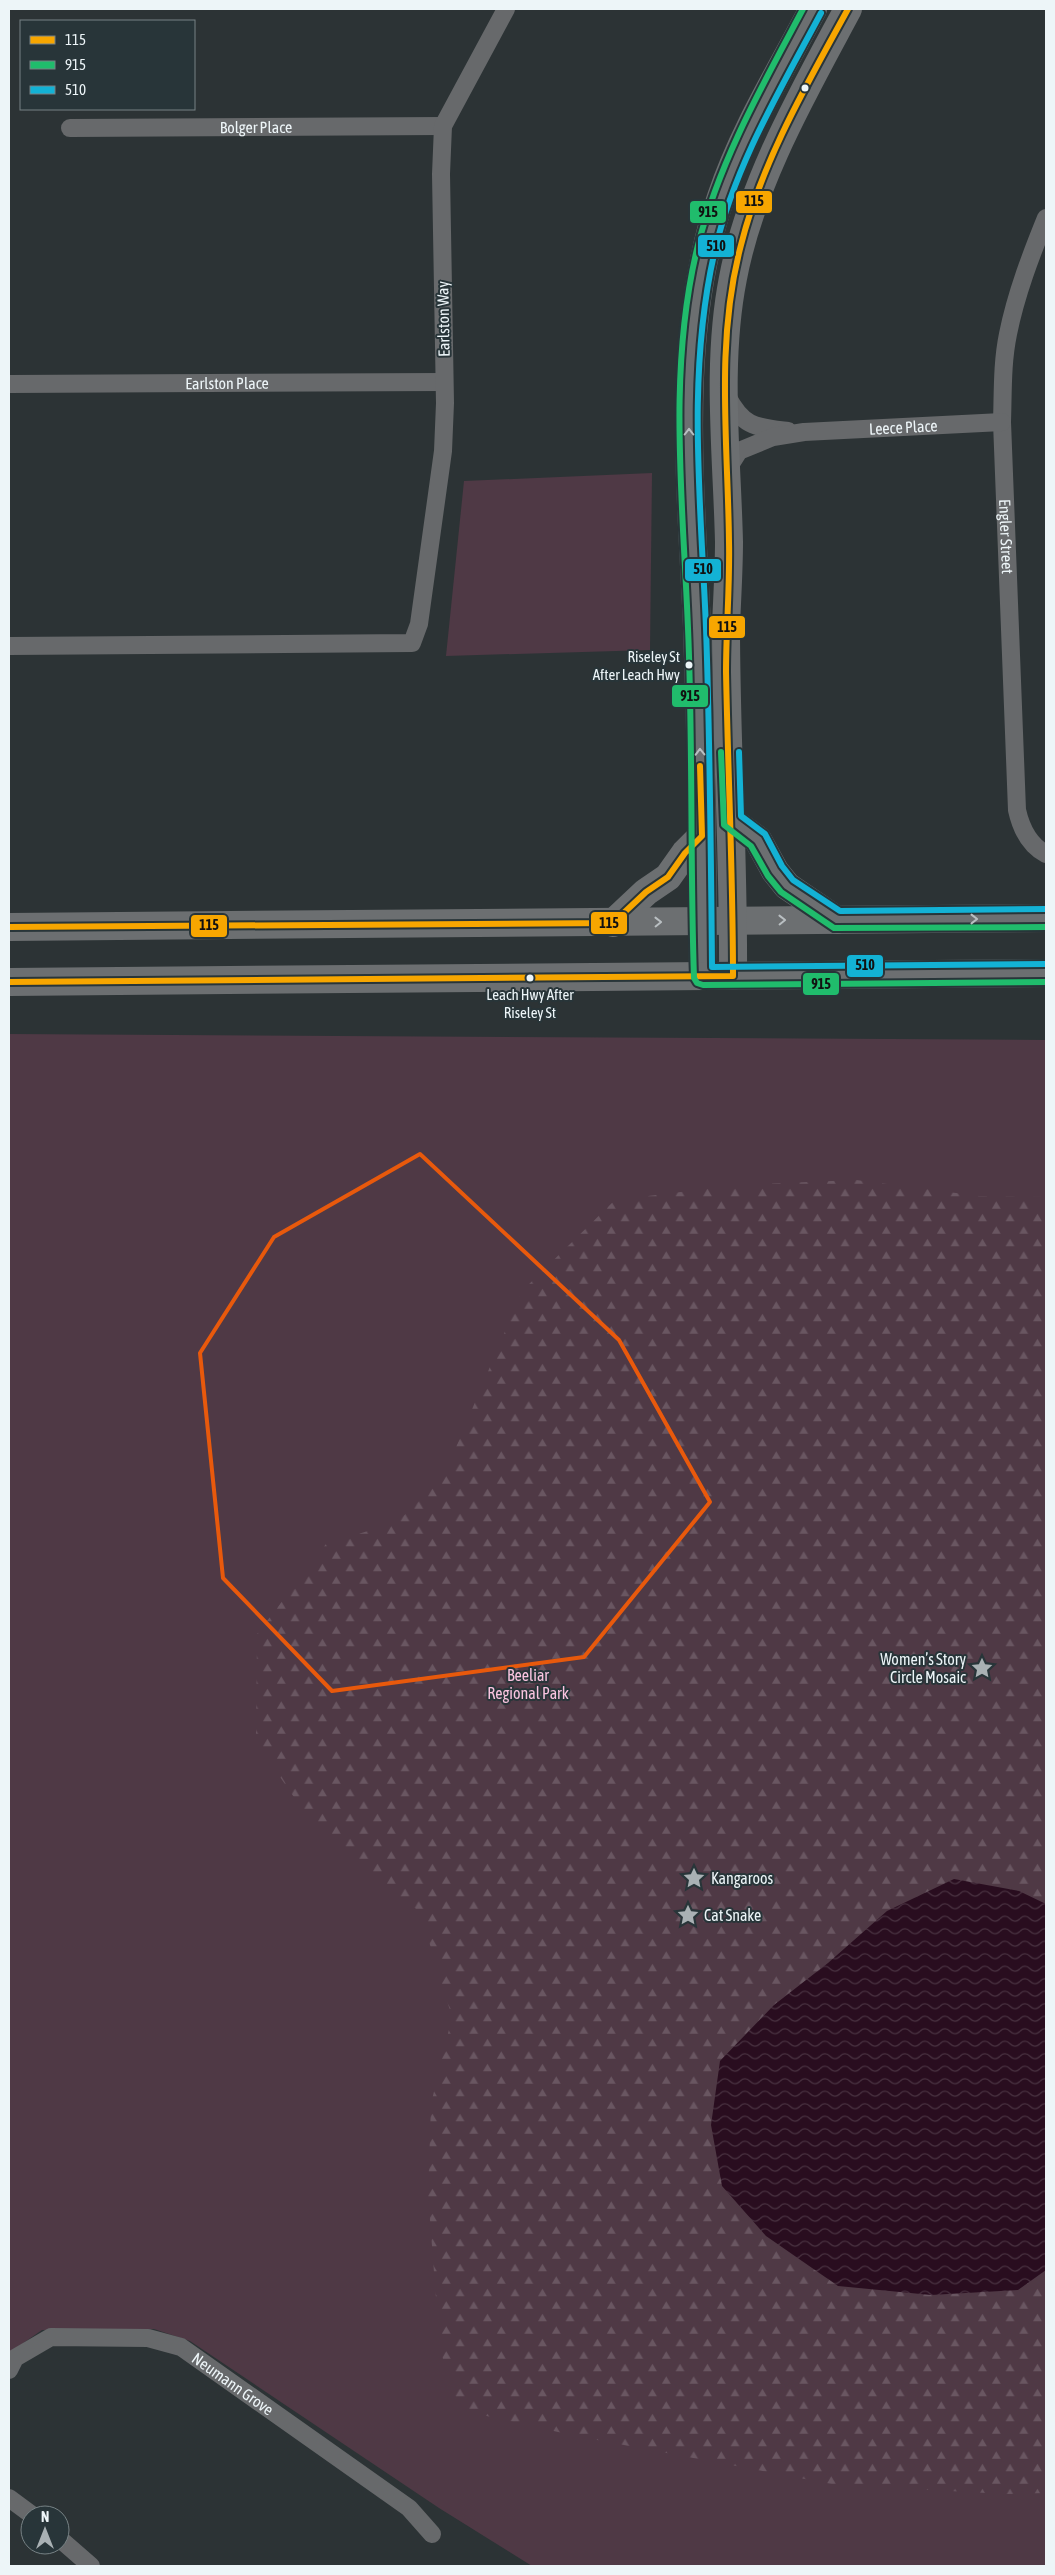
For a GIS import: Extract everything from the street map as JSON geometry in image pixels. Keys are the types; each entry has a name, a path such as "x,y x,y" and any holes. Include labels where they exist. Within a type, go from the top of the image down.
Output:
{"highway":[{"path":"703,976 702,836 689,438 696,305 720,197 744,139 813,9"},
{"path":"733,976 734,921 726,628 729,544 724,391 725,351 733,278 756,194 794,108 848,9"},
{"path":"732,822 758,840 775,871 787,886 837,920"},
{"path":"613,922 646,892 668,877 685,852 702,836"},
{"path":"9,927 1046,918"},
{"path":"9,982 1046,973"}],"street":[{"name":"Earlston Way","path":"9,646 412,643 419,624 440,469 445,402 441,174 443,126 506,9"},
{"name":"Bolger Place","path":"70,128 443,126"},
{"name":"Engler Street","path":"1045,854 1033,845 1026,836 1017,810 1002,422 1003,372 1008,334 1040,251 1046,218"},
{"name":"Earlston Place","path":"9,384 444,382"},
{"name":"Leece Place","path":"724,391 736,414 756,427 804,432"},
{"name":"Leece Place","path":"726,470 739,451 773,437 804,432 1002,422"},
{"name":"Neumann Grove","path":"9,2370 15,2358 51,2336 148,2338 181,2347 409,2508 432,2534"},
{"path":"9,2498 20,2506"},
{"path":"70,2548 91,2566"}],"highlighted area":[{"path":"420,1154 619,1340 710,1502 584,1657 332,1691 223,1578 200,1353 274,1237"}],"green space":[{"path":"652,473 650,650 446,656 464,481"},
{"name":"Beeliar Regional Park","path":"9,1034 1046,1040 1046,2566 532,2566 439,2508 190,2341 154,2329 42,2330 9,2353"},
{"path":"856,1180 979,1196 1046,1197 1046,1904 1019,1891 828,1963 774,2005 720,2061 711,2125 723,2186 766,2236 1018,2290 1046,2270 1046,2493 1006,2494 837,2485 576,2436 460,2410 440,2350 428,2194 431,2104 452,2017 420,1912 320,1835 256,1742 257,1634 326,1544 397,1522 443,1478 522,1291 615,1200 739,1185"}],"water":[{"path":"954,1879 1019,1891 1046,1904 1046,2270 1018,2290 931,2295 838,2286 766,2236 722,2186 711,2125 720,2061 774,2005 828,1963 887,1911"}],"transit line":[{"name":"915","path":"803,9 772,66 730,153 707,214 688,292 680,388 680,436 690,672 694,978 697,983 703,985 1046,982"},
{"name":"115","path":"9,982 733,976 726,672 729,558 725,393 728,319 741,245 761,183 787,124 848,9"},
{"name":"510","path":"821,13 760,128 734,188 715,250 706,297 698,391 698,439 706,628 712,967 1046,964"},
{"name":"915","path":"721,752 724,825 751,846 768,876 781,892 834,928 1046,927"},
{"name":"510","path":"739,752 741,816 765,834 782,866 793,880 840,911 1046,909"},
{"name":"115","path":"9,927 613,923 646,892 668,877 685,853 702,836 700,766"}],"place":[{"name":"Riseley St After Leach Hwy","path":"689,665"},
{"name":"Leach Hwy After Riseley St","path":"530,978"},
{"name":"Women’s Story Circle Mosaic","path":"982,1668"},
{"name":"Kangaroos","path":"694,1878"},
{"name":"Cat Snake","path":"688,1915"}]}
